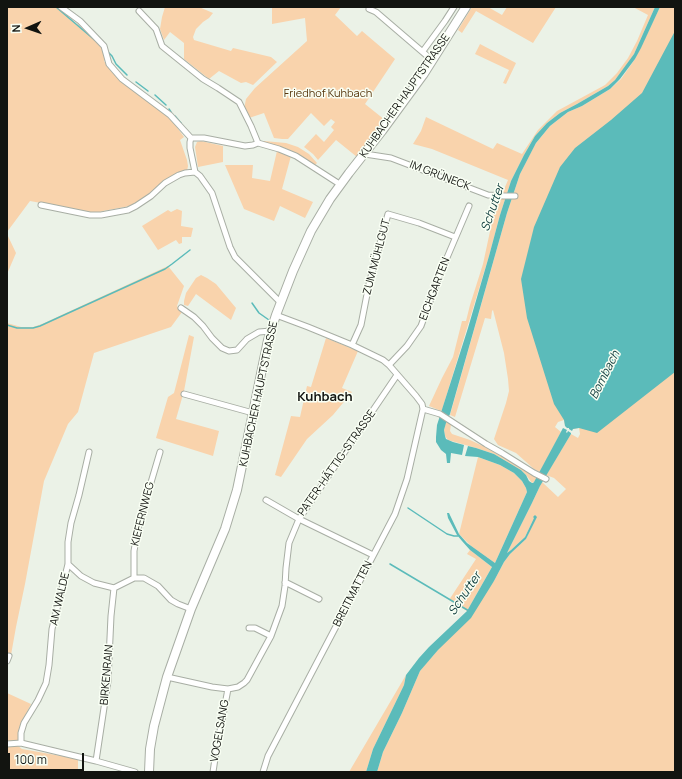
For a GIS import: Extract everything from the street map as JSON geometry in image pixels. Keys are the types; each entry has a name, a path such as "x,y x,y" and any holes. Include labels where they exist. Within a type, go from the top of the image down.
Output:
{"main road":[{"name":"KUHBACHER HAUPTSTRASSE","path":"149,772 150,749 154,726 167,677 191,609 225,529 238,490 268,340 276,315 310,231 341,185 420,78 466,7"}],"street":[{"path":"61,7 80,21 104,46 109,64 122,79 170,115 191,138 204,138 245,146 258,143 279,149 296,156 341,185"},
{"path":"423,51 454,7"},
{"path":"369,9 376,12 432,60"},
{"path":"139,11 156,29 162,46 203,79 239,102 258,143"},
{"path":"191,138 190,148 195,172 200,176 212,193 235,257 281,303"},
{"name":"IM GRÜNECK","path":"365,154 390,158 488,195 515,196"},
{"path":"41,205 90,215 128,210 151,196 165,183 179,175 195,172"},
{"name":"EICHGARTEN","path":"389,365 408,346 421,326 455,237 469,206"},
{"name":"ZUM MÜHLGUT","path":"352,345 361,325 369,284 388,214 419,223 455,237"},
{"path":"181,308 194,317 222,348 230,351 237,350 247,338 259,332 271,331"},
{"path":"276,315 352,345 383,360 419,400 424,409 440,414 486,444 546,479"},
{"name":"PATER-HÄTTIG-STRASSE","path":"266,500 299,519 397,375"},
{"path":"184,394 253,413"},
{"name":"BREITMATTEN","path":"263,772 268,756 395,514 407,479 424,409"},
{"name":"AM WALDE","path":"21,743 21,733 24,723 46,683 52,629 68,564 68,542 71,523 89,452"},
{"name":"KIEFERNWEG","path":"134,578 134,550 139,523 160,452"},
{"path":"167,677 228,689 238,687 244,683 249,677 271,636 282,606 289,543 299,519 373,555"},
{"path":"68,564 81,576 94,583 114,588 134,578 144,578 158,586 171,600 191,609"},
{"path":"285,582 319,599"},
{"name":"BIRKENRAIN","path":"96,761 108,680 114,588"},
{"path":"249,628 255,628 271,636"},
{"path":"7,662 9,656"},
{"name":"VOGELSANG","path":"213,772 228,689"},
{"path":"7,744 21,743 135,772"}],"green space":[{"path":"7,7 57,7 84,30 102,47 106,59 104,61 113,73 171,119 184,137 180,140 187,160 187,171 165,182 138,203 96,213 30,201 7,232"},
{"path":"165,7 199,7 213,13 196,29 193,37 194,40 231,51 233,48 271,57 277,62 253,85 246,82 241,83 219,71 209,79 184,59 184,43 170,32 164,40 160,29"},
{"name":"Friedhof Kuhbach","path":"272,7 341,7 335,15 357,36 362,31 395,59 365,104 385,120 357,157 336,140 318,160 304,147 316,134 324,142 334,130 331,127 335,122 331,119 324,126 311,113 288,139 282,139 274,138 264,113 249,118 244,109 246,99 255,88 307,41 305,18 272,24"},
{"path":"472,7 488,7 502,15 507,7 556,7 533,43 476,11 462,33 458,30"},
{"path":"633,7 655,7 634,54 621,73 608,86 560,113 547,123 535,136 524,155 511,181 500,215 442,410 441,411 429,406 453,357 462,321 466,321 483,264 498,194 502,194 508,180 432,149 413,144 421,131 426,117 493,149 497,143 522,154 538,130 557,111 605,85 617,73 628,58 648,15"},
{"path":"660,7 675,7 675,772 377,772 383,752 420,671 494,581 510,554 526,539 534,518 525,537 507,553 542,482 558,497 566,489 554,478 546,475 571,434 578,438 580,434 579,428 573,429 565,425 564,420 558,422 555,427 561,432 540,472 534,469 516,453 498,445 494,439 509,391 504,353 493,310 491,319 485,318 455,417 450,415 507,213 520,174 527,160 536,143 550,126 568,112 582,106 610,89 621,79 635,59"},
{"path":"480,44 516,63 506,84 503,83 509,70 475,54"},
{"path":"201,141 223,146 223,162 198,167 195,147 197,142"},
{"path":"264,141 286,143 298,147 309,154 317,163 315,165 285,148 264,143"},
{"path":"277,151 291,156 282,189 313,202 305,218 280,206 274,221 244,209 225,165 253,165 252,178 270,181"},
{"path":"177,209 182,211 181,226 193,228 191,237 182,237 182,243 179,244 176,240 158,250 142,226 168,210 171,212"},
{"path":"7,234 16,253 7,274"},
{"path":"168,266 184,286 177,306 182,312 171,327 94,353 78,412 68,424 44,481 11,655 7,666 7,323 21,327 33,327 42,324"},
{"path":"201,275 216,284 236,308 231,320 196,294 188,306 184,305 186,293 196,278"},
{"path":"189,335 194,337 184,391 176,419 219,431 213,456 156,438 168,397 174,393"},
{"path":"326,338 358,351 342,388 352,392 333,415 307,439 281,477 275,475 291,416 300,417 307,386 311,387"},
{"path":"446,422 451,424 450,431 452,434 485,447 537,478 532,483 521,470 494,454 448,440 445,436 444,430"},
{"path":"478,457 500,465 514,473 522,481 527,492 495,563 471,546 459,534"},
{"path":"470,550 492,567 467,611 449,600 476,559 467,554"},
{"path":"406,675 404,685 373,749 366,772 349,772"},
{"path":"7,693 31,704 19,728 18,746 22,749 78,759 78,772 7,772"}],"water":[{"path":"655,7 660,7 641,48 635,59 620,79 610,89 582,106 568,112 550,126 536,143 520,174 507,213 450,414 444,430 446,439 464,445 462,455 451,453 450,463 447,463 446,454 441,450 436,442 437,425 468,328 511,181 535,136 547,123 560,113 608,86 615,80 634,54"},
{"name":"Bombach","path":"675,31 675,372 597,433 579,428 573,429 572,431 565,426 564,420 554,404 527,318 521,279 534,227 560,167 575,148 642,93"},
{"path":"563,428 567,430 567,433 568,431 571,434 540,486 507,553 525,537 535,515 537,517 526,539 504,562 471,618 438,650 420,671 383,752 377,772 366,772 373,749 404,685 406,675 429,647 467,611 492,567 470,550 457,535 447,513 449,513 459,534 467,543 495,563 527,492 522,481 514,473 500,465 478,457 465,456 468,446 494,454 521,470 529,481 533,483"}],"waterway":[{"path":"56,7 97,42"},
{"path":"107,51 112,56 116,64 127,75"},
{"path":"136,82 148,91"},
{"path":"155,95 166,105"},
{"path":"175,116 181,123"},
{"path":"7,325 17,328 33,328 40,326 165,269 190,250"},
{"path":"252,303 259,313 269,320"},
{"path":"408,508 447,534 458,536"},
{"name":"Schutter","path":"390,564 469,611"}],"district":[{"name":"Kuhbach","path":"325,397"}]}
